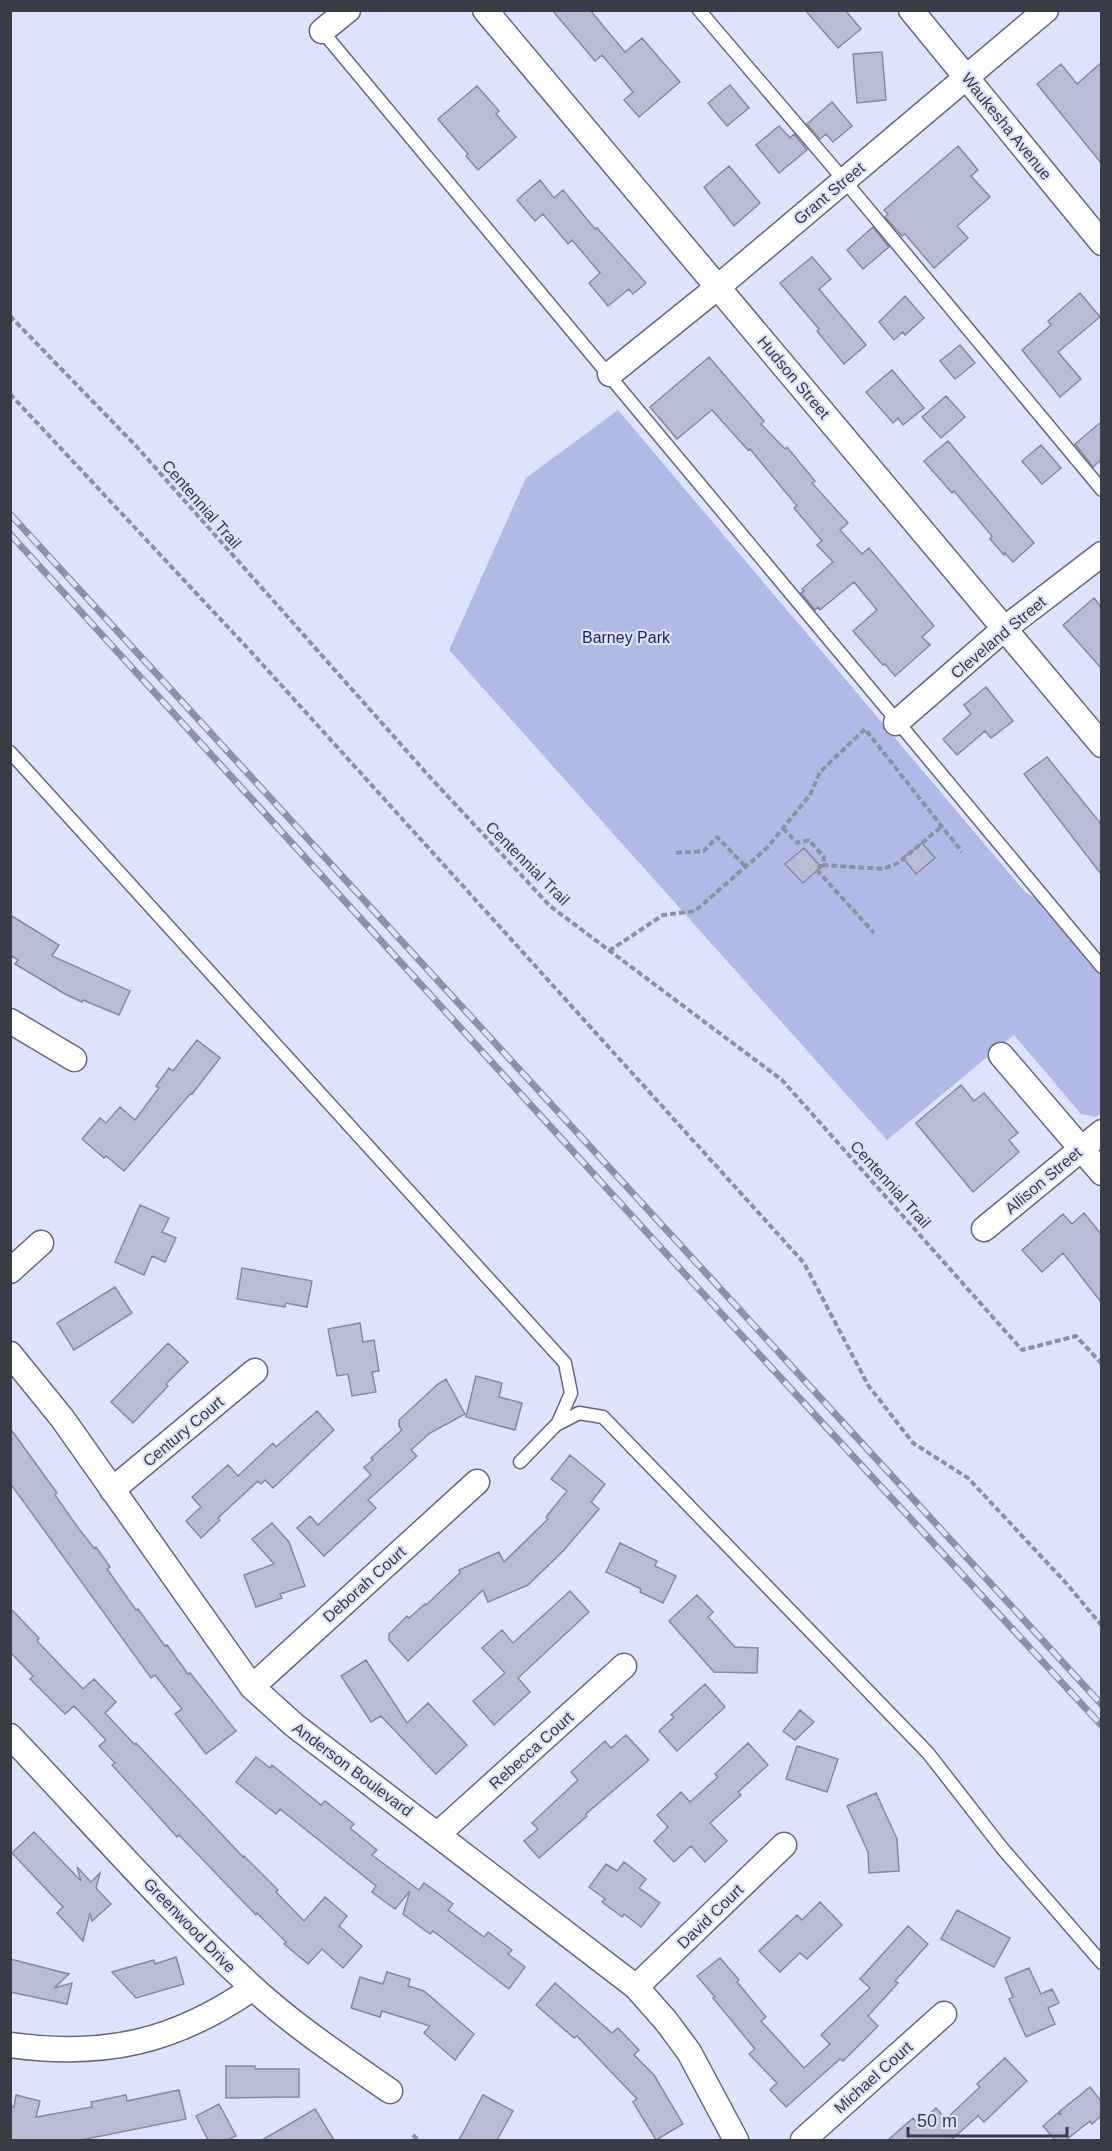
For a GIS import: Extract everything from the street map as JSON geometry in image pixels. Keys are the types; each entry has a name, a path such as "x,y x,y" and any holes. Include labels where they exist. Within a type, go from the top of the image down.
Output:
{"street":[{"path":"322,31 348,10"},
{"name":"Hudson Street","path":"484,10 1101,745"},
{"name":"Waukesha Avenue","path":"911,10 1101,243"},
{"name":"Grant Street","path":"609,374 718,287 1046,10"},
{"name":"Cleveland Street","path":"896,723 1004,628 1101,554"},
{"path":"10,1021 74,1059"},
{"path":"1001,1055 1101,1173"},
{"name":"Allison Street","path":"984,1229 1101,1132"},
{"path":"10,1271 41,1243"},
{"name":"Anderson Boulevard","path":"10,1354 62,1418 252,1687 294,1725 636,1987 689,2052 736,2140"},
{"name":"Century Court","path":"112,1490 255,1371"},
{"name":"Deborah Court","path":"252,1687 477,1482"},
{"name":"Rebecca Court","path":"438,1834 624,1666"},
{"name":"Greenwood Drive","path":"10,1736 202,1940 253,1988 300,2028 390,2091"},
{"name":"David Court","path":"636,1987 784,1845"},
{"path":"10,2045 42,2050 79,2050 111,2048 152,2039 192,2024 225,2007 253,1988"},
{"name":"Michael Court","path":"803,2140 944,2014"}],"lane":[{"path":"699,10 844,180 1101,490"},
{"path":"322,31 1101,967"},
{"path":"10,752 565,1363 571,1393 556,1425"},
{"path":"520,1462 556,1425 579,1413 603,1418 928,1752 1002,1848 1101,1963"}],"path":[{"name":"Centennial Trail","path":"10,316 136,446 488,841 549,906 782,1080 1022,1350 1076,1336 1101,1364"},
{"path":"10,394 253,654 804,1263 868,1386 913,1443 968,1478 1066,1582 1101,1626"},
{"path":"609,951 663,915 695,911 746,867 767,848 810,795 820,772 865,729 962,852"},
{"path":"874,933 816,868 823,866 882,869 898,863 942,826"},
{"path":"783,828 796,843 809,840 824,857 823,866"},
{"path":"676,853 704,851 717,837 746,867"},
{"path":"413,2135 418,2140"}],"green space":[{"name":"Barney Park","path":"618,410 1025,892 1038,899 1101,975 1101,1113 1096,1117 1081,1114 1014,1035 887,1140 449,650 526,478"}],"building":[{"path":"552,10 590,10 625,52 642,38 680,82 639,117 624,100 633,92 602,55 595,61"},
{"path":"805,10 845,10 861,29 838,48"},
{"path":"882,52 886,100 857,103 853,54"},
{"path":"1101,63 1101,163 1037,84 1061,64 1077,84"},
{"path":"730,85 749,108 727,126 708,103"},
{"path":"477,86 499,111 496,114 516,137 478,170 466,156 468,154 438,119"},
{"path":"832,102 852,126 833,142 826,134 820,139 807,124"},
{"path":"779,126 790,138 794,134 807,150 779,173 756,145"},
{"path":"958,146 978,170 971,176 990,197 957,226 968,238 934,268 905,234 902,236 885,217 888,214 884,210"},
{"path":"729,166 760,203 734,226 704,187"},
{"path":"540,180 554,198 563,190 595,229 597,228 646,283 633,294 629,289 608,306 589,283 600,273 572,240 568,244 543,214 535,221 517,200"},
{"path":"873,227 889,247 863,269 847,250"},
{"path":"812,257 831,279 819,289 866,345 844,364 817,331 819,329 780,283"},
{"path":"1080,293 1100,317 1058,352 1081,379 1060,397 1022,350 1051,325 1048,321"},
{"path":"905,296 924,318 905,335 903,332 894,340 879,322"},
{"path":"960,345 975,363 955,379 940,361"},
{"path":"709,357 764,421 761,424 785,449 787,447 815,481 812,483 848,523 840,530 862,554 869,548 934,626 922,637 930,645 895,676 853,631 877,610 854,582 820,610 818,607 815,610 801,593 804,591 802,589 833,562 817,545 822,541 794,508 797,506 750,449 748,450 712,410 677,439 650,407"},
{"path":"892,370 924,408 903,425 898,418 893,423 866,392"},
{"path":"946,396 965,417 941,438 922,417"},
{"path":"1101,422 1101,460 1093,467 1075,444"},
{"path":"948,441 1034,543 1013,562 990,539 992,536 954,491 952,493 924,461"},
{"path":"1041,445 1061,468 1042,484 1022,461"},
{"path":"1094,598 1101,607 1101,668 1063,625"},
{"path":"986,687 1013,721 991,738 985,731 957,755 943,739 971,714 964,705"},
{"path":"1047,757 1101,824 1101,874 1024,774"},
{"path":"922,843 935,858 916,874 903,858"},
{"path":"804,848 821,867 803,883 785,864"},
{"path":"10,915 59,945 52,956 130,991 119,1015 65,994 15,964 18,960 10,955"},
{"path":"197,1040 220,1058 192,1094 124,1171 82,1139 100,1118 106,1123 120,1107 135,1120 159,1088 156,1086 169,1068 173,1071"},
{"path":"961,1085 974,1101 984,1093 1018,1133 1009,1140 1019,1152 973,1192 916,1123"},
{"path":"140,1205 169,1218 162,1232 176,1238 165,1262 152,1256 144,1275 115,1262"},
{"path":"1084,1213 1101,1234 1101,1302 1063,1253 1042,1272 1022,1250 1063,1214 1072,1224"},
{"path":"242,1268 312,1281 307,1307 286,1303 285,1307 237,1299"},
{"path":"115,1287 132,1313 74,1350 57,1323"},
{"path":"360,1323 363,1342 374,1340 379,1371 372,1372 376,1392 352,1396 348,1374 337,1376 328,1329"},
{"path":"168,1343 188,1362 133,1423 111,1402"},
{"path":"476,1376 502,1383 499,1397 522,1403 515,1430 466,1417"},
{"path":"446,1379 465,1414 430,1433 411,1450 417,1456 368,1500 376,1508 324,1556 297,1528 310,1516 318,1525 371,1475 364,1467 402,1430 399,1420"},
{"path":"317,1411 334,1430 273,1488 265,1480 261,1484 258,1481 218,1518 220,1520 201,1538 186,1521 201,1507 192,1497 228,1465 238,1476 273,1443 276,1447"},
{"path":"10,1428 57,1493 55,1495 79,1529 110,1567 107,1569 136,1610 138,1609 165,1646 167,1645 236,1731 206,1754 175,1714 182,1709 155,1675 151,1678 10,1483"},
{"path":"570,1455 605,1484 591,1502 599,1509 564,1550 528,1585 488,1602 483,1590 408,1661 389,1640 389,1634 407,1616 409,1618 426,1605 460,1573 459,1570 499,1552 504,1562 548,1519 546,1517 567,1491 551,1479"},
{"path":"272,1523 289,1542 305,1586 280,1594 282,1598 256,1607 244,1575 274,1564 252,1539"},
{"path":"620,1543 657,1561 655,1566 676,1576 663,1603 606,1572"},
{"path":"570,1591 589,1612 518,1678 530,1692 494,1725 473,1701 505,1673 482,1648 502,1630 513,1643"},
{"path":"697,1595 713,1612 708,1617 735,1647 758,1648 757,1673 714,1672 669,1621"},
{"path":"10,1608 39,1638 37,1641 83,1689 94,1679 116,1702 105,1713 243,1857 278,1890 276,1892 304,1921 325,1897 347,1916 339,1926 362,1946 343,1968 322,1949 308,1964 284,1944 286,1942 257,1913 256,1915 179,1835 177,1837 112,1765 115,1763 99,1746 106,1740 74,1706 65,1714 30,1679 33,1676 10,1652"},
{"path":"366,1660 407,1723 428,1703 467,1745 436,1774 381,1716 371,1722 341,1676"},
{"path":"705,1684 725,1707 677,1751 659,1731 674,1717 671,1715"},
{"path":"800,1710 814,1722 795,1740 783,1731"},
{"path":"626,1735 649,1760 539,1858 524,1841 538,1829 532,1823 578,1780 571,1772 605,1741 611,1748"},
{"path":"748,1743 768,1765 738,1792 741,1795 710,1823 727,1841 705,1862 691,1846 674,1862 654,1841 668,1827 657,1815 681,1792 690,1802 718,1777 715,1774"},
{"path":"797,1746 838,1759 827,1792 786,1779"},
{"path":"256,1757 270,1768 272,1765 321,1805 325,1801 354,1824 350,1828 377,1850 372,1855 419,1890 424,1883 453,1904 448,1910 484,1937 488,1932 512,1950 508,1954 525,1967 509,1989 433,1931 430,1934 403,1914 410,1891 395,1909 372,1892 376,1886 280,1809 276,1814 236,1782"},
{"path":"876,1793 897,1839 899,1871 869,1873 868,1852 847,1806"},
{"path":"34,1832 81,1881 77,1867 91,1882 100,1873 96,1888 111,1904 92,1921 90,1913 83,1941 57,1913 63,1907 12,1853"},
{"path":"624,1862 646,1879 639,1888 660,1903 641,1927 624,1914 622,1917 602,1902 605,1899 589,1887 606,1864 617,1871"},
{"path":"820,1902 842,1925 807,1959 800,1953 780,1972 759,1951 797,1915 802,1920"},
{"path":"957,1910 1010,1938 994,1967 941,1939"},
{"path":"908,1926 928,1944 895,1981 898,1983 868,2016 878,2026 843,2061 840,2059 786,2107 770,2090 777,2083 749,2054 755,2049 697,1976 720,1958 766,2017 761,2021 804,2068 830,2044 821,2035 870,1988 860,1979"},
{"path":"176,1957 184,1984 136,1998 112,1972 154,1960 155,1964"},
{"path":"10,1959 69,1974 54,1988 72,1983 67,2004 10,1992"},
{"path":"1029,1968 1041,1994 1052,1989 1059,2003 1048,2008 1055,2024 1026,2037 1009,1999 1013,1997 1005,1978"},
{"path":"387,1972 410,1979 408,1986 424,1991 474,2034 455,2060 424,2033 430,2026 382,2011 380,2017 351,2008 360,1977 383,1984"},
{"path":"555,1983 612,2033 618,2028 639,2050 634,2055 654,2075 683,2124 656,2140 633,2102 637,2099 577,2036 574,2038 536,2005"},
{"path":"1005,2058 1027,2081 984,2122 978,2116 951,2140 888,2140 913,2118 918,2124 936,2108 946,2119 980,2087 977,2084"},
{"path":"226,2066 255,2066 255,2069 299,2069 299,2097 226,2098"},
{"path":"1090,2087 1101,2101 1101,2116 1092,2124 1090,2121 1066,2140 1055,2140 1043,2126 1058,2113 1061,2115 1059,2112"},
{"path":"179,2090 186,2119 81,2140 10,2140 10,2106 14,2107 16,2095 40,2101 36,2117 92,2107 91,2102 126,2095 127,2101"},
{"path":"483,2095 513,2111 497,2140 459,2140"},
{"path":"219,2104 236,2136 227,2140 208,2140 196,2116"},
{"path":"315,2109 334,2140 262,2140 288,2125"}],"railway":[{"path":"10,514 1102,1705"},
{"path":"10,534 684,1273 1102,1726"}]}
